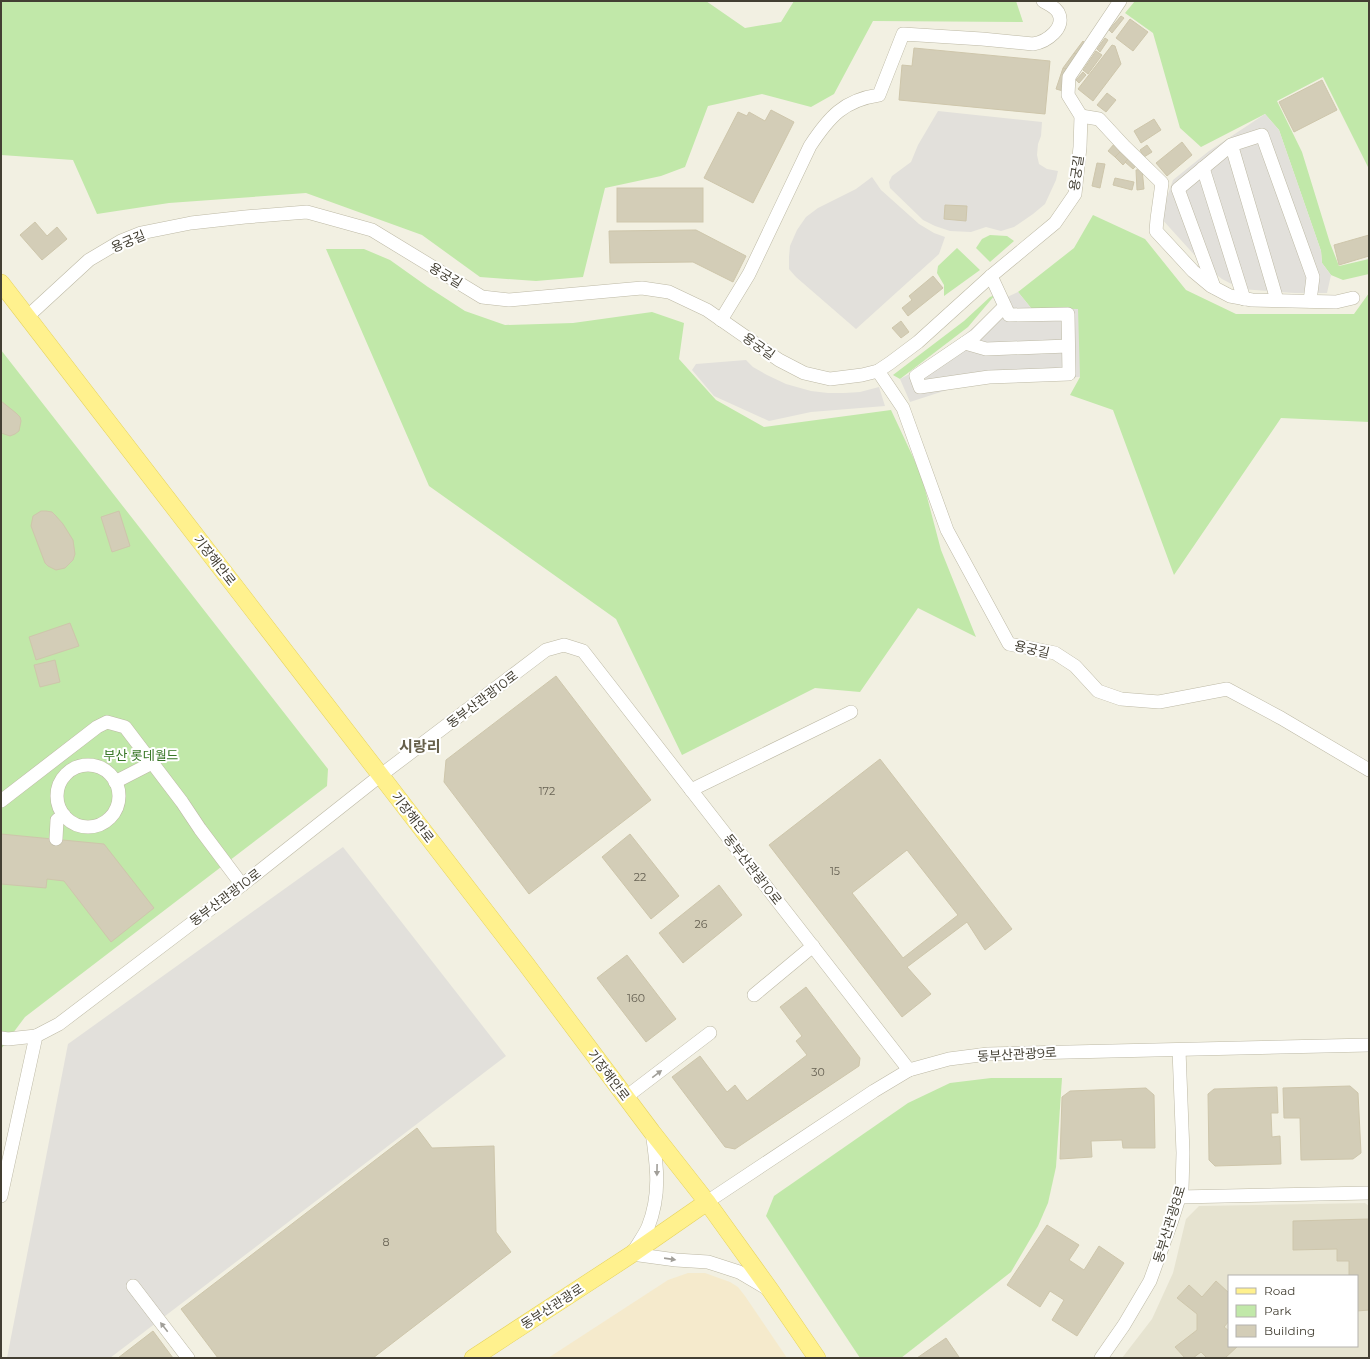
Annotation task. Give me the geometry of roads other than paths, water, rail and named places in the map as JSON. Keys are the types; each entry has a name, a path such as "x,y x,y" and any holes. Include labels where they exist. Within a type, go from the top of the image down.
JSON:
{"main road":[{"name":"기장해안로","path":"1,283 381,775 526,964 652,1132 707,1202 817,1358"},
{"name":"동부산관광로","path":"473,1358 632,1254 707,1202"}],"street":[{"path":"721,320 749,274 810,146 822,129 839,110 866,97 879,95 903,34 1033,44 1041,43 1054,33 1059,25 1057,11 1052,6 1042,1"},
{"name":"용궁길","path":"27,316 89,260 121,241 141,233 191,223 307,212 372,230 482,297 509,300 642,288 669,292 707,310 779,360 804,373 830,379 862,375 878,371 918,342 991,276 1055,223 1075,194 1080,147 1080,116 1068,95 1069,77 1120,1"},
{"path":"1080,116 1099,119 1162,183 1156,231 1193,271 1214,288 1230,296 1244,299 1336,302 1353,298"},
{"path":"1160,194 1178,189 1231,145 1262,135 1313,276 1310,301"},
{"path":"1232,147 1278,300"},
{"path":"1203,168 1244,299"},
{"path":"1178,189 1214,288"},
{"path":"991,276 1008,315 1068,314 1069,374 989,377 920,387 916,376 975,336 1004,306"},
{"path":"965,343 986,349 1068,346"},
{"name":"용궁길","path":"878,371 903,408 947,530 1010,644 1055,653 1075,666 1098,691 1121,699 1159,702 1227,689 1281,718 1369,770"},
{"name":"동부산관광10로","path":"36,1036 59,1024 242,885 381,775 546,650 564,645 583,651 909,1070"},
{"path":"691,790 851,712"},
{"path":"1,801 97,727 107,722 125,727 242,885"},
{"path":"115,782 152,763"},
{"path":"89,765 97,766 111,775 115,782 118,794 117,806 108,820 101,824 86,827 72,822 64,815 58,804 57,796 58,787 67,773 81,766 89,765"},
{"path":"56,839 58,820 64,815"},
{"path":"754,995 813,946"},
{"path":"626,1097 710,1033"},
{"path":"1,1038 8,1039 36,1036 1,1196"},
{"name":"동부산관광9로","path":"707,1202 874,1091 909,1070 949,1059 988,1054 1369,1045"},
{"name":"동부산관광8로","path":"1101,1358 1124,1325 1150,1281 1182,1189 1183,1152 1179,1050"},
{"name":"동부산관광로","path":"632,1254 648,1228 656,1197 657,1163 652,1132"},
{"path":"1179,1197 1369,1193"},
{"path":"632,1254 676,1260 708,1262 739,1272 771,1291"},
{"path":"133,1286 188,1358"}],"district":[{"name":"시랑리","path":"420,747"}],"park label":[{"name":"부산 롯데월드","path":"141,755"}]}
